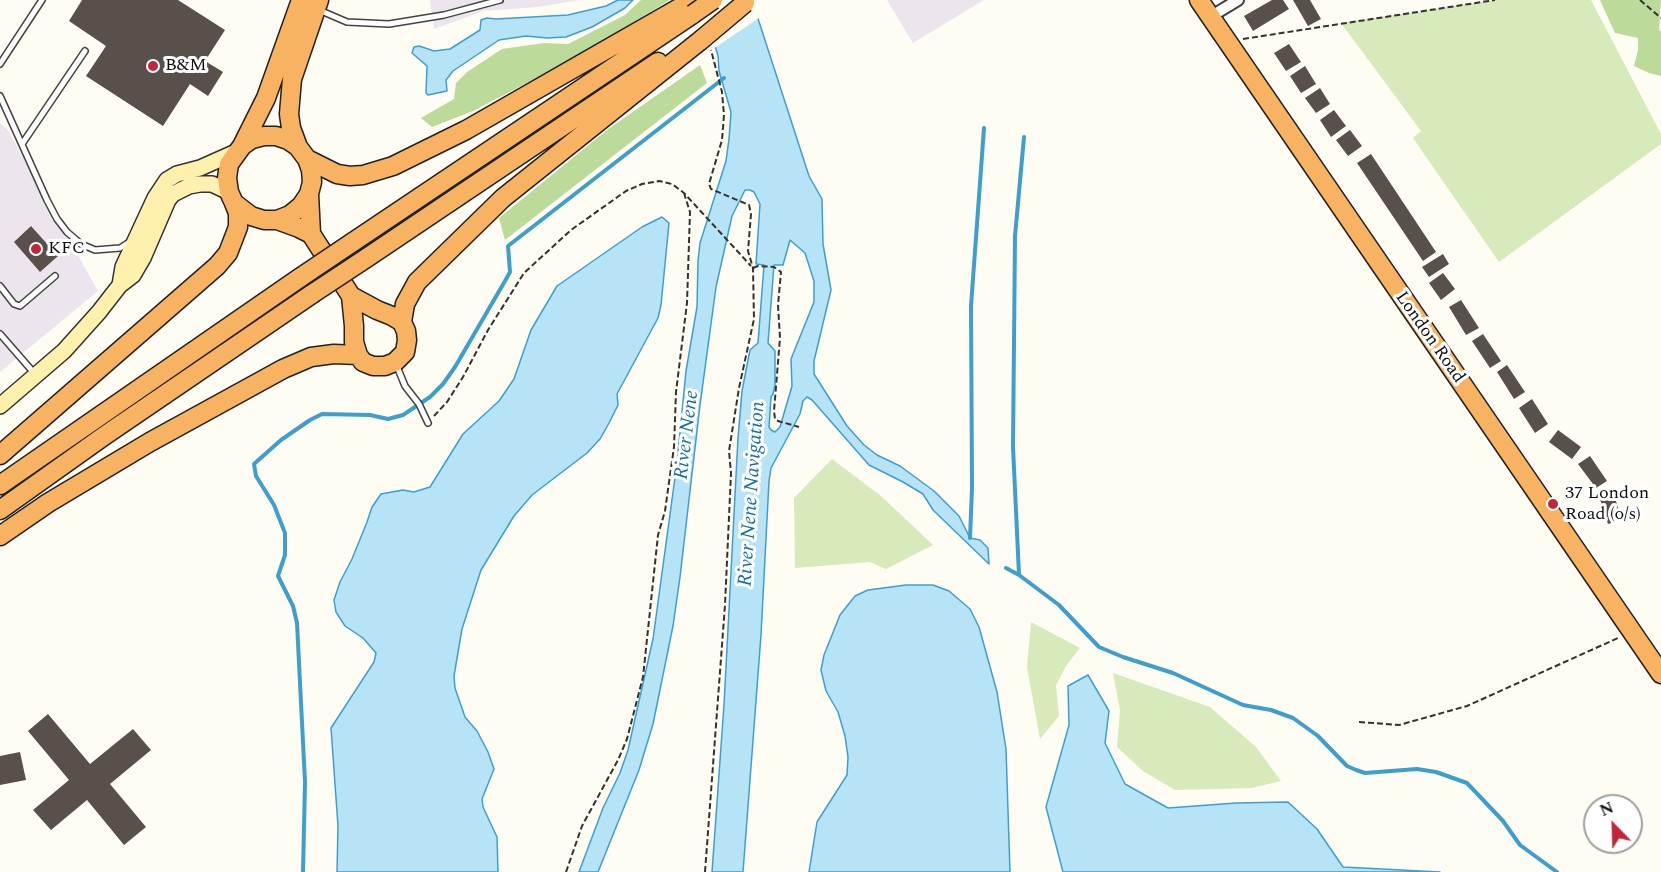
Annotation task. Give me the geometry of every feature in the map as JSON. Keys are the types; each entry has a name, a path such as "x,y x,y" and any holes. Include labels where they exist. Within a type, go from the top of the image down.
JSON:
{"highway":[{"path":"239,149 252,140 264,136 276,136 288,140 303,153 337,174 363,175 393,166 466,130 692,5 713,0"},
{"name":"London Road","path":"1199,0 1661,674"},
{"path":"312,3 292,79 289,114 291,128 311,176 309,194 311,234 351,296 357,355 363,362 373,366 385,366 395,362 405,352 407,340 402,322 405,304 417,282 494,206 700,37 747,2"},
{"path":"0,455 217,266 228,253 238,227 238,213 227,178 229,165 266,98 312,3"},
{"path":"0,485 354,242 692,5"},
{"path":"0,510 312,294 700,37"},
{"path":"277,220 290,215 301,206 309,194"},
{"path":"232,198 251,216 264,220 277,220 311,234"},
{"path":"351,296 402,322"},
{"path":"0,536 48,503 150,442 283,369 310,357 334,354 357,355"}],"main road":[{"path":"120,285 123,267 155,198 167,180 177,174 200,168 239,149"},
{"path":"0,406 64,351 120,285 133,275 143,258 164,208 173,194 189,186 212,184 232,198"}],"street":[{"path":"1210,17 1238,0"}],"lane":[{"path":"0,64 42,0"},
{"path":"312,3 347,22 389,24 444,15 500,0"},
{"path":"22,144 85,51"},
{"path":"0,96 57,219 67,232 81,244 95,250 120,248 137,237"},
{"path":"0,286 14,304 20,306 55,276"},
{"path":"0,334 36,375"},
{"path":"395,362 405,386 419,404 428,423"}],"path":[{"path":"1239,39 1495,0"},
{"path":"1640,0 1661,18"},
{"path":"705,872 725,605 731,473 729,451 739,388 754,319 753,268 748,251 751,214 749,205 711,189 709,184 722,140 724,115 722,92 717,77"},
{"path":"428,423 452,394 518,282 541,255 571,230 626,191 642,184 659,181 672,184 705,214 753,268"},
{"path":"566,872 582,826 627,739 642,677 658,534 665,512 674,447 676,392 687,303 690,212 684,193"},
{"path":"753,268 774,267 782,272 778,305 780,338 774,411 775,419 778,421 799,427"},
{"path":"1359,722 1399,725 1467,706 1612,642 1630,629"}],"shaded area":[{"path":"431,0 579,0 538,7 483,11 434,29"},
{"path":"887,0 984,0 913,43"},
{"path":"0,123 7,129 98,291 0,372"}],"green space":[{"path":"641,0 670,0 567,62 473,111 432,127 421,118 454,99 456,83 467,72 502,49 544,43 568,44 625,15"},
{"path":"1495,0 1591,0 1661,134 1661,144 1499,262 1413,138 1421,131 1341,23"},
{"path":"1600,0 1661,0 1659,30 1661,31 1661,76 1634,66 1638,38 1615,33"},
{"path":"700,65 707,83 505,240 499,218 607,130"},
{"path":"832,459 881,496 933,545 886,569 870,562 795,568 794,498"},
{"path":"1031,622 1080,648 1066,666 1056,685 1059,716 1040,739 1027,667"},
{"path":"1113,673 1210,707 1256,747 1281,781 1252,788 1175,790 1143,771 1117,747 1120,710"}],"water":[{"path":"618,0 633,0 625,8 592,27 566,37 526,36 499,40 453,71 446,80 447,91 428,95 426,93 427,66 412,53 414,47 419,46 434,51 450,49 480,30 481,20 487,18 568,15 606,6"},
{"path":"752,0 809,176 822,199 823,244 831,290 814,361 814,374 847,426 864,445 877,455 900,466 934,491 959,516 970,538 980,540 988,548 989,564 933,510 923,494 869,465 812,400 807,397 803,401 800,414 771,468 769,481 761,635 743,872 712,872 742,391 750,350 758,343 764,265 756,264 760,204 754,192 745,190 732,216 716,287 673,626 653,724 639,770 598,872 579,872 628,750 653,639 677,463 686,371 697,307 700,243 726,161 729,139 731,112 719,71 718,56 712,35","holes":["790,240 805,253 814,281 814,302 791,359 792,386 780,427 775,432 769,427 771,397 775,385 775,351 768,343 774,265 783,265"]},
{"path":"662,217 669,223 658,318 617,394 618,405 600,439 587,453 532,495 514,516 481,570 462,629 454,676 455,688 465,717 477,731 494,769 482,799 483,807 497,837 498,872 337,872 338,826 331,728 374,662 376,653 363,638 345,626 336,612 334,600 372,507 381,494 403,490 414,492 430,487 463,434 499,401 514,379 531,330 557,286 642,227"},
{"path":"906,585 933,585 949,591 970,609 979,627 997,692 1006,749 1010,872 809,872 817,822 847,775 848,757 845,736 838,712 826,691 821,670 824,655 840,615 855,596 868,590"},
{"path":"1088,675 1109,711 1105,743 1125,784 1168,808 1288,802 1317,829 1343,867 1440,872 1063,872 1046,807 1069,725 1068,686"}],"pier":[{"path":"700,0 755,0 759,18 713,49"}],"building":[{"name":"B&M","path":"82,0 178,0 225,30 205,61 223,72 208,96 190,84 163,126 86,76 106,46 69,21"},
{"path":"1272,0 1283,0 1289,9 1253,31 1244,16"},
{"path":"1293,0 1310,0 1321,19 1308,26"},
{"path":"1289,44 1301,62 1286,71 1274,53"},
{"path":"1305,66 1316,84 1301,93 1290,76"},
{"path":"1320,88 1330,104 1316,113 1305,98"},
{"path":"1334,110 1346,126 1331,137 1320,120"},
{"path":"1350,130 1362,146 1348,156 1336,140"},
{"path":"1371,154 1436,252 1423,261 1357,163"},
{"name":"KFC","path":"31,226 58,256 40,272 14,242"},
{"path":"1443,254 1449,264 1429,277 1422,267"},
{"path":"1443,273 1455,289 1441,300 1429,283"},
{"path":"1461,300 1479,328 1466,335 1449,307"},
{"path":"1483,334 1501,361 1490,368 1472,341"},
{"path":"1507,365 1525,392 1514,399 1497,372"},
{"path":"1532,399 1548,424 1535,433 1519,408"},
{"path":"1558,430 1581,447 1572,459 1549,442"},
{"path":"1590,456 1607,481 1596,488 1578,464"},
{"path":"1613,492 1622,520 1608,524 1599,496"},
{"path":"48,714 90,764 133,729 151,750 110,784 146,827 124,845 87,800 51,830 33,810 69,780 28,731"},
{"path":"20,752 26,780 0,785 0,756"}],"waterway":[{"path":"303,872 305,782 297,623 293,606 278,576 285,555 285,533 274,505 256,476 254,464 281,440 322,414 370,415 388,419 403,415 430,397 455,367 510,272 508,246 724,78"},
{"path":"970,538 971,306 984,128"},
{"path":"1019,575 1013,447 1015,236 1024,137"},
{"path":"1006,568 1059,605 1099,647 1173,673 1243,705 1271,710 1293,718 1318,736 1347,766 1365,773 1417,769 1436,772 1467,783 1503,821 1520,845 1557,872"}],"place":[{"name":"B&M","path":"153,66"},
{"name":"KFC","path":"36,249"},
{"name":"37 London Road (o/s)","path":"1553,504"}],"water label":[{"name":"River Nene","path":"688,435"},
{"name":"River Nene Navigation","path":"753,494"}]}
